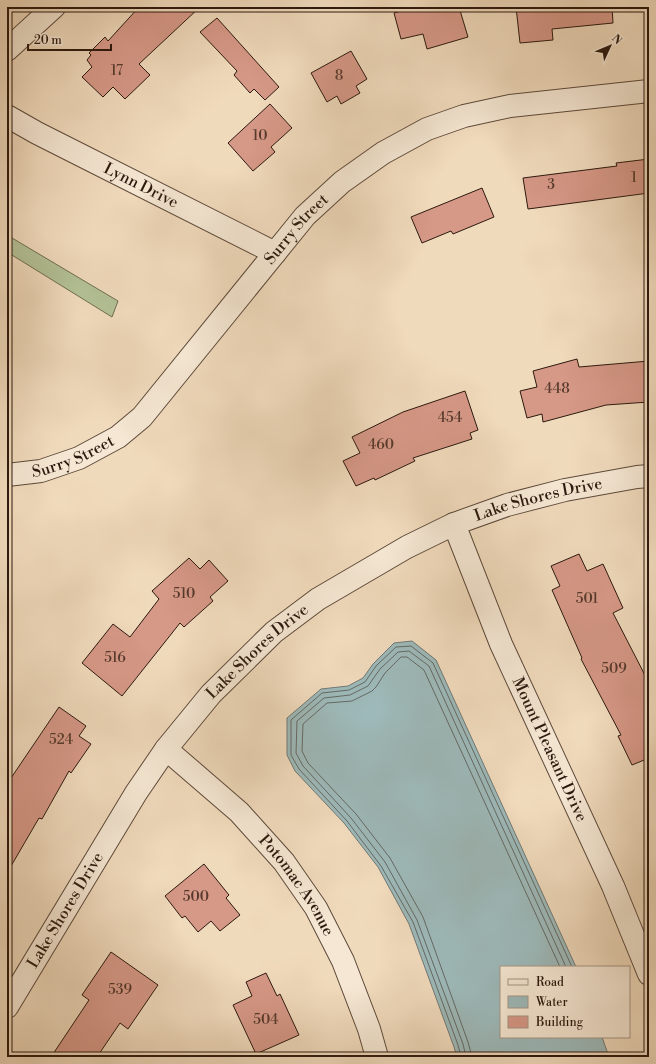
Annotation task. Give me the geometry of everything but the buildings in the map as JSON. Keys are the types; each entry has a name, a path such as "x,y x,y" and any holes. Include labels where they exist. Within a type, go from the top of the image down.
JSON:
{"street":[{"path":"7,50 54,7"},
{"name":"Surry Street","path":"7,474 41,471 78,458 118,437 142,417 305,216 342,182 383,153 428,130 464,116 510,106 649,91"},
{"name":"Lynn Drive","path":"7,116 37,133 275,253"},
{"name":"Lake Shores Drive","path":"7,1007 136,793 166,749 211,694 274,632 325,595 407,547 454,524 507,505 558,492 649,476"},
{"name":"Mount Pleasant Drive","path":"454,524 501,644 613,886 649,974"},
{"name":"Potomac Avenue","path":"166,749 239,812 284,862 316,908 343,961 369,1029 377,1057"}],"green space":[{"path":"7,235 118,301 112,317 7,252"}],"water":[{"path":"412,641 436,660 576,966 500,966 500,1038 602,1038 609,1057 457,1057 409,924 378,867 344,823 295,771 287,755 287,718 321,689 348,686 363,678 373,664 394,643"}]}
